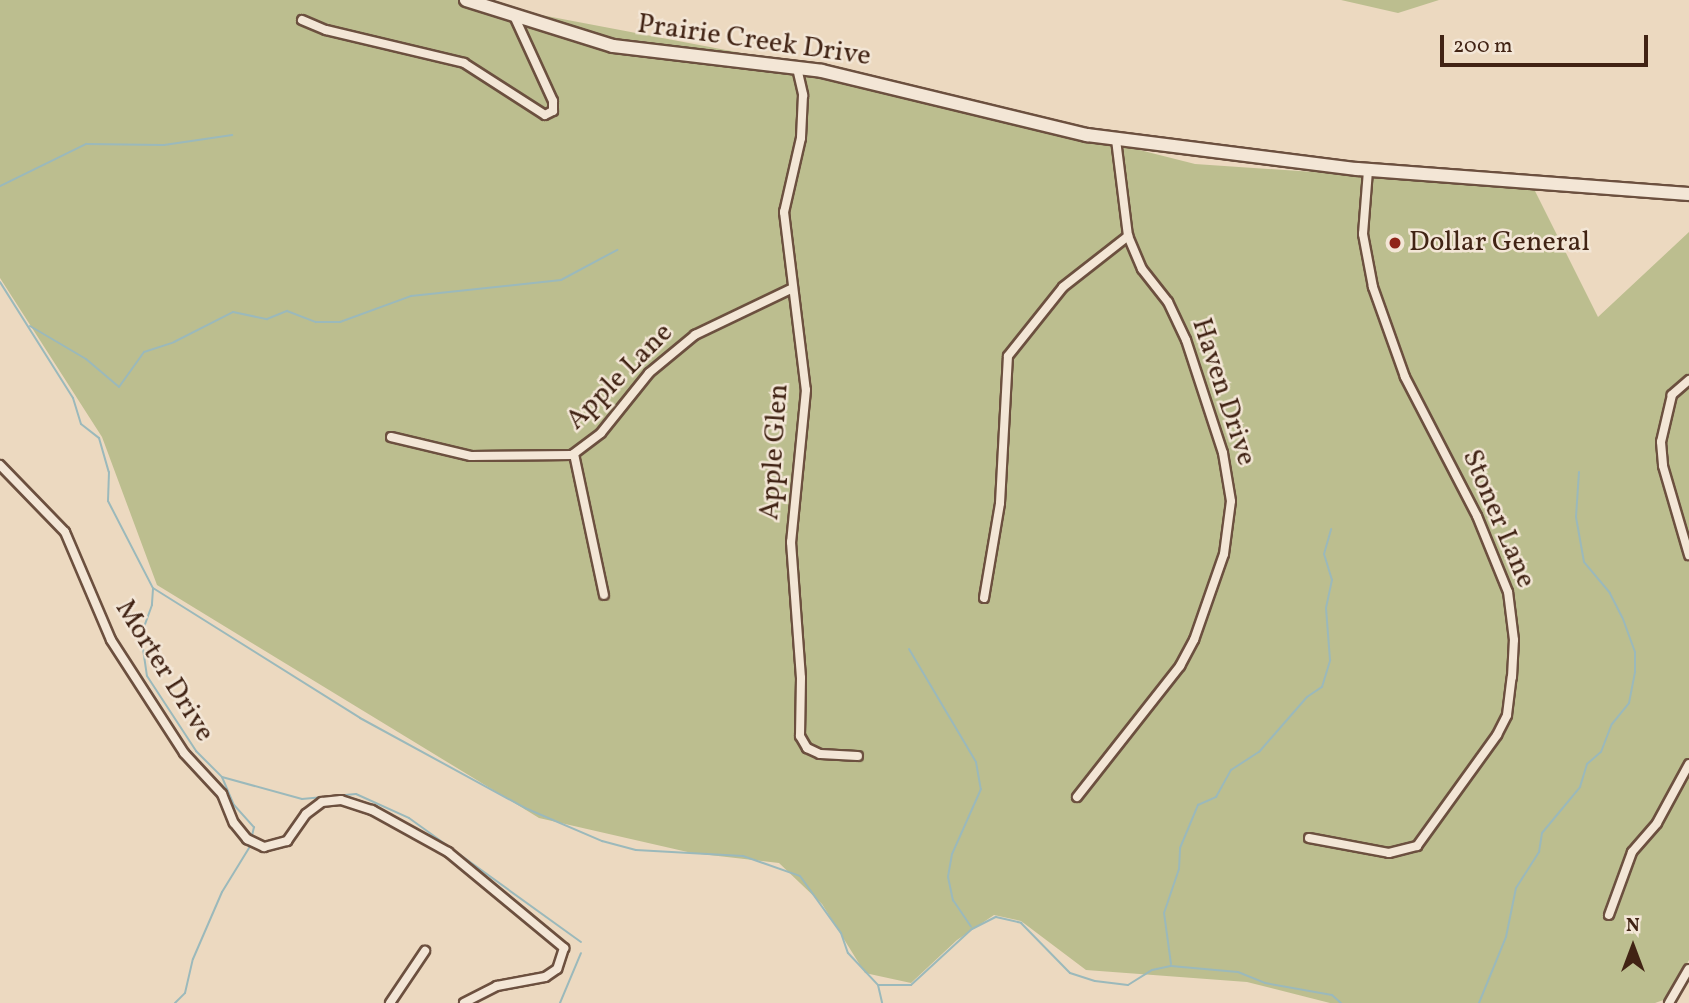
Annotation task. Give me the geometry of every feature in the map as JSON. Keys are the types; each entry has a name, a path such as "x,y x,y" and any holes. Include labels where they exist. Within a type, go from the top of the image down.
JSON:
{"main road":[{"name":"Prairie Creek Drive","path":"466,0 514,16 652,53 797,68 866,80 1069,132 1368,170 1689,194"}],"street":[{"path":"302,20 326,30 446,56 494,78 545,115 552,108 514,16"},
{"name":"Apple Glen","path":"797,68 803,95 801,138 783,212 806,390 791,542 801,678 800,736 807,748 820,754 858,756"},
{"name":"Haven Drive","path":"1077,797 1180,666 1205,612 1229,528 1228,476 1193,360 1168,302 1142,268 1128,236 1116,139"},
{"name":"Stoner Lane","path":"1309,838 1389,853 1403,853 1417,846 1497,735 1507,715 1513,677 1514,640 1508,592 1477,516 1405,377 1373,287 1363,224 1368,170"},
{"path":"984,598 1000,503 1008,356 1063,287 1128,236"},
{"name":"Apple Lane","path":"391,437 471,456 554,458 574,454 601,433 649,373 695,335 791,289"},
{"path":"1689,380 1672,396 1661,442 1662,466 1689,555"},
{"path":"574,454 604,595"},
{"name":"Morter Drive","path":"0,465 65,532 111,640 184,753 222,794 241,834 252,844 264,847 288,841 306,814 322,802 341,800 372,810 448,852 564,948 557,970 545,977 498,986 464,1003"},
{"path":"1609,915 1632,852 1657,823 1689,764"},
{"path":"390,1003 425,951"},
{"path":"1669,1003 1689,969"}],"green space":[{"path":"0,0 488,0 520,11 799,64 1195,164 1533,187 1598,317 1689,232 1689,960 1669,998 1655,1003 1330,1003 1247,982 1086,970 1021,921 994,915 957,940 911,983 865,973 822,904 779,863 692,853 539,818 157,585 102,437 0,278"},
{"path":"1341,0 1439,0 1398,13"}],"waterway":[{"path":"0,186 86,144 164,145 232,135"},
{"path":"30,326 86,359 119,387 144,352 174,342 233,312 267,319 287,311 316,322 340,322 411,296 561,280 617,250"},
{"path":"0,282 73,398 81,424 99,438 109,472 108,501 153,588 360,718 525,808 602,841 636,850 743,856 800,876 841,933 848,953 878,985 911,985 972,929 996,917 1021,923 1070,973 1095,981 1128,985 1152,970 1171,966 1238,972 1265,983 1332,995 1341,1003"},
{"path":"1479,1003 1506,937 1516,888 1539,852 1542,833 1580,787 1587,764 1601,752 1612,724 1629,703 1635,672 1635,652 1622,617 1610,593 1584,562 1576,517 1579,472"},
{"path":"1171,964 1164,913 1179,869 1180,848 1198,805 1216,797 1231,770 1259,752 1307,697 1322,687 1330,660 1326,608 1332,580 1324,554 1331,529"},
{"path":"153,589 152,605 141,635 147,676 196,751 222,777 234,805 254,827 252,836"},
{"path":"909,649 976,762 981,789 952,854 948,877 953,900 971,927"},
{"path":"222,777 302,799 356,794 409,818 581,942"},
{"path":"175,1003 185,993 193,959 222,892 249,848"},
{"path":"560,1003 581,953"},
{"path":"1678,998 1689,977"},
{"path":"878,985 882,1003"}],"place":[{"name":"Dollar General","path":"1395,243"}]}
